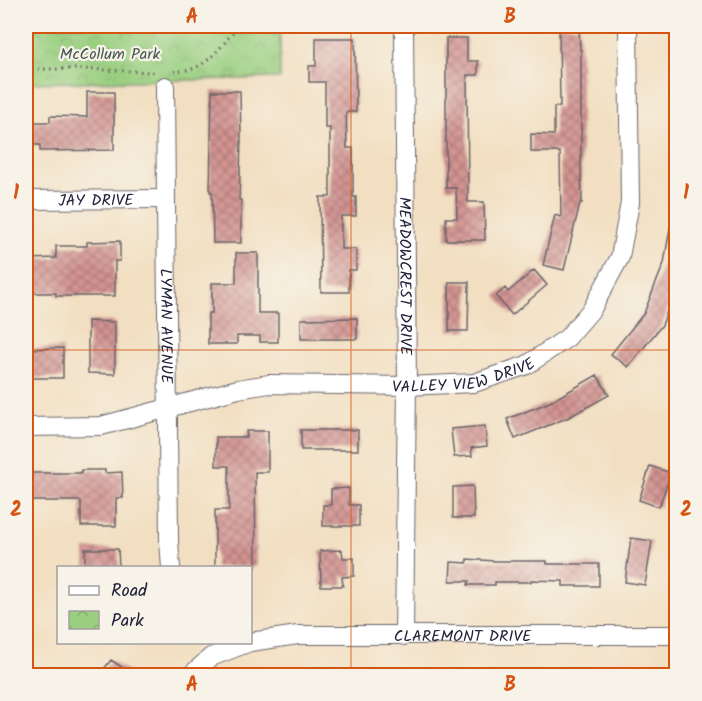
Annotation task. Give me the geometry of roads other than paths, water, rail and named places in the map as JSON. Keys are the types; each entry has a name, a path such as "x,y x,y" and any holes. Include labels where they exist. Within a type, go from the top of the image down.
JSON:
{"street":[{"name":"MEADOWCREST DRIVE","path":"404,26 407,386 404,636"},
{"name":"VALLEY VIEW DRIVE","path":"26,426 100,426 238,389 268,384 407,386 474,383 527,365 567,338 592,309 620,257 630,203 628,26"},
{"name":"LYMAN AVENUE","path":"165,86 168,541 171,566"},
{"name":"JAY DRIVE","path":"26,200 166,199"},
{"name":"CLAREMONT DRIVE","path":"252,642 298,635 676,635"},
{"name":"CLAREMONT DRIVE","path":"190,675 207,650 239,644"}],"park label":[{"name":"McCollum Park","path":"110,53"}]}
